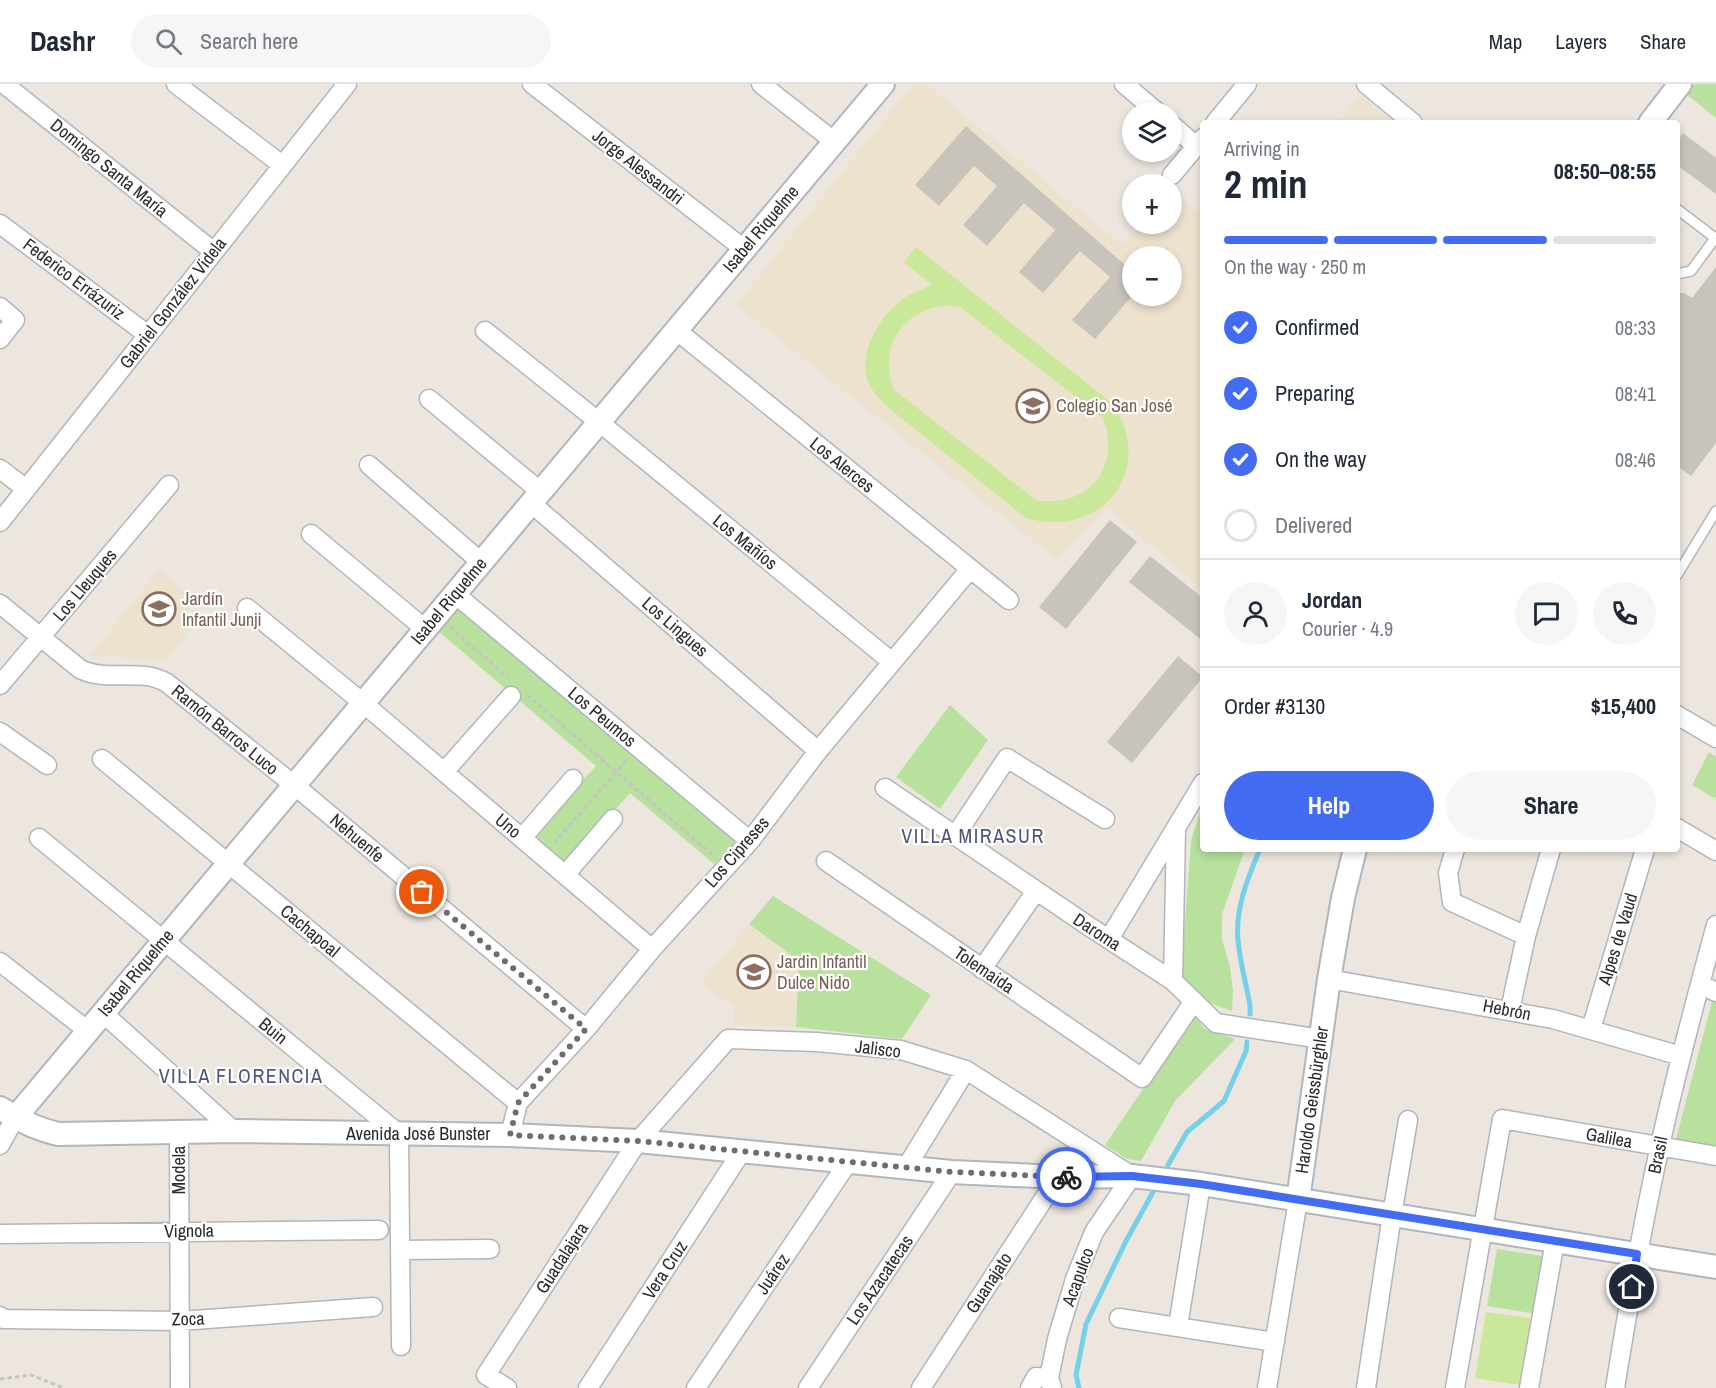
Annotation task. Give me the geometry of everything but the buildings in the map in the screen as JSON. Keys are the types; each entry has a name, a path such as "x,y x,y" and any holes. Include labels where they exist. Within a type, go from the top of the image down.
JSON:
{"street":[{"name":"Domingo Santa María","path":"4,84 214,252"},
{"path":"176,84 282,165"},
{"name":"Gabriel González Videla","path":"0,522 347,84"},
{"name":"Jorge Alessandri","path":"532,84 744,249"},
{"path":"761,84 835,142"},
{"name":"Isabel Riquelme","path":"7,1113 88,1031 883,84"},
{"path":"1124,84 1145,102"},
{"path":"1217,120 1247,84"},
{"path":"1366,84 1409,120"},
{"path":"1652,120 1680,84"},
{"path":"1174,174 1199,142 1182,131"},
{"name":"Federico Errázuriz","path":"0,224 148,335"},
{"path":"0,307 15,320 0,339"},
{"name":"Los Alerces","path":"676,330 1009,600"},
{"name":"Los Mañíos","path":"486,332 892,662"},
{"name":"Los Lingues","path":"429,399 818,751"},
{"path":"369,465 481,562"},
{"path":"0,470 26,489"},
{"name":"Los Lleuques","path":"0,685 169,485"},
{"path":"311,534 431,622"},
{"name":"Los Cipreses","path":"510,1135 518,1103 586,1029 652,949 750,841 818,751 970,569"},
{"name":"Los Peumos","path":"455,594 750,841"},
{"name":"Ramón Barros Luco","path":"0,604 80,669 90,674 158,677 294,786"},
{"name":"Uno","path":"247,608 363,703 652,949"},
{"path":"444,772 515,690"},
{"path":"1680,717 1716,738"},
{"path":"0,732 47,765"},
{"path":"955,836 1007,758 1105,819"},
{"name":"Cachapoal","path":"102,759 518,1103"},
{"path":"522,837 573,779"},
{"name":"Nehuenfe","path":"294,786 586,1029"},
{"name":"Daroma","path":"885,788 1173,981 1216,1023 1321,1039"},
{"path":"1108,939 1200,788"},
{"path":"565,875 613,819"},
{"path":"1173,981 1176,827"},
{"path":"1680,830 1716,851"},
{"name":"Buin","path":"39,837 399,1134"},
{"name":"Haroldo Geissbürghler","path":"1267,1388 1298,1200 1329,979 1343,898 1354,852"},
{"path":"1454,852 1448,873 1452,902 1526,936"},
{"path":"1510,1010 1526,936 1550,852"},
{"name":"Alpes de Vaud","path":"1591,1029 1644,852"},
{"name":"Tolemaida","path":"826,861 1142,1078 1194,1001"},
{"path":"982,969 1036,891"},
{"name":"Brasil","path":"1615,1388 1637,1254 1659,1147 1681,1056 1708,988 1716,925"},
{"path":"0,962 88,1031"},
{"name":"Hebrón","path":"1329,979 1510,1010 1591,1029 1681,1056"},
{"path":"103,1013 234,1131"},
{"name":"Jalisco","path":"638,1141 728,1039 817,1042 901,1050 966,1070 1132,1176"},
{"path":"907,1166 966,1070"},
{"path":"0,1145 7,1113"},
{"name":"Avenida José Bunster","path":"7,1113 41,1130 58,1134 234,1131 510,1135 638,1141 952,1172 1058,1177 1132,1176 1201,1184 1716,1267"},
{"name":"Galilea","path":"1482,1229 1502,1119 1716,1156"},
{"path":"1366,1388 1408,1120"},
{"name":"Modela","path":"178,1132 180,1388"},
{"path":"399,1134 401,1346"},
{"name":"Guadalajara","path":"507,1388 486,1375 638,1141"},
{"name":"Vera Cruz","path":"588,1388 742,1151"},
{"name":"Juárez","path":"696,1388 849,1161"},
{"name":"Los Azacatecas","path":"808,1388 952,1172"},
{"name":"Acapulco","path":"1051,1383 1057,1339 1075,1279 1094,1232 1132,1176"},
{"name":"Guanajato","path":"921,1388 1058,1177"},
{"path":"1178,1326 1201,1184"},
{"path":"1455,1388 1482,1229"},
{"name":"Vignola","path":"0,1234 379,1230"},
{"path":"1529,1388 1555,1241"},
{"path":"400,1250 490,1249"},
{"name":"Zoca","path":"2,1317 180,1321 373,1307"},
{"path":"1119,1318 1275,1342"},
{"path":"1030,1388 1036,1377 1051,1383"}],"lane":[{"path":"1680,211 1716,238 1691,271 1680,273"},
{"path":"1680,569 1716,511"}],"path":[{"path":"431,622 726,866"},
{"path":"543,856 639,748"},
{"path":"0,1379 31,1375 64,1388"}],"shaded area":[{"name":"Colegio San José","path":"913,84 926,84 1121,244 1133,234 1182,234 1182,200 1200,214 1200,587 1107,508 1057,560 736,305"},
{"path":"1361,95 1391,120 1340,120"},
{"name":"Jardín Infantil Junji","path":"159,570 195,602 185,615 193,626 167,659 90,656"},
{"name":"Jardin Infantil Dulce Nido","path":"749,924 799,961 796,1027 734,1025 734,1007 701,984"}],"green space":[{"path":"1694,84 1716,84 1716,118 1686,94"},
{"path":"916,247 1114,405 1125,430 1128,454 1124,476 1114,495 1097,510 1077,519 1053,522 1026,518 882,402 869,384 866,374 865,363 870,341 889,311 897,303 932,285 904,262","holes":["948,305 960,307 1103,418 1108,436 1108,452 1104,467 1085,491 1071,498 1055,501 1036,500 894,390 889,359 898,333 907,322 932,308"]},
{"path":"459,604 739,838 714,864 630,793 566,866 529,836 596,766 437,630"},
{"path":"950,705 988,740 940,809 896,777"},
{"path":"1709,752 1716,757 1716,799 1692,785"},
{"path":"1200,813 1200,852 1244,852 1222,914 1222,939 1230,967 1233,992 1232,1011 1210,1003 1181,975 1191,840"},
{"path":"773,896 931,995 902,1039 796,1027 799,961 749,924"},
{"path":"1714,994 1716,995 1716,1150 1675,1143"},
{"path":"1193,1015 1205,1029 1235,1039 1175,1101 1141,1161 1127,1159 1105,1145"},
{"path":"1497,1249 1548,1257 1537,1314 1487,1306"},
{"path":"1486,1312 1536,1319 1525,1386 1475,1378"}],"waterway":[{"path":"1250,1014 1239,948 1238,917 1243,893 1259,852"},
{"path":"1168,1165 1187,1132 1224,1101 1246,1051 1247,1042"},
{"path":"1079,1388 1076,1375 1086,1324 1126,1241 1153,1192"}],"way so far":[{"path":"422,892 586,1029 518,1103 510,1135 638,1141 952,1172 1066,1177"}],"place":[{"name":"Colegio San José","path":"1033,406"},
{"name":"Jardín Infantil Junji","path":"159,609"},
{"name":"Jardin Infantil Dulce Nido","path":"754,972"}],"district":[{"name":"VILLA MIRASUR","path":"973,836"},
{"name":"VILLA FLORENCIA","path":"241,1076"}],"route":[{"path":"1066,1177 1132,1176 1201,1184 1637,1254 1632,1287"}]}
